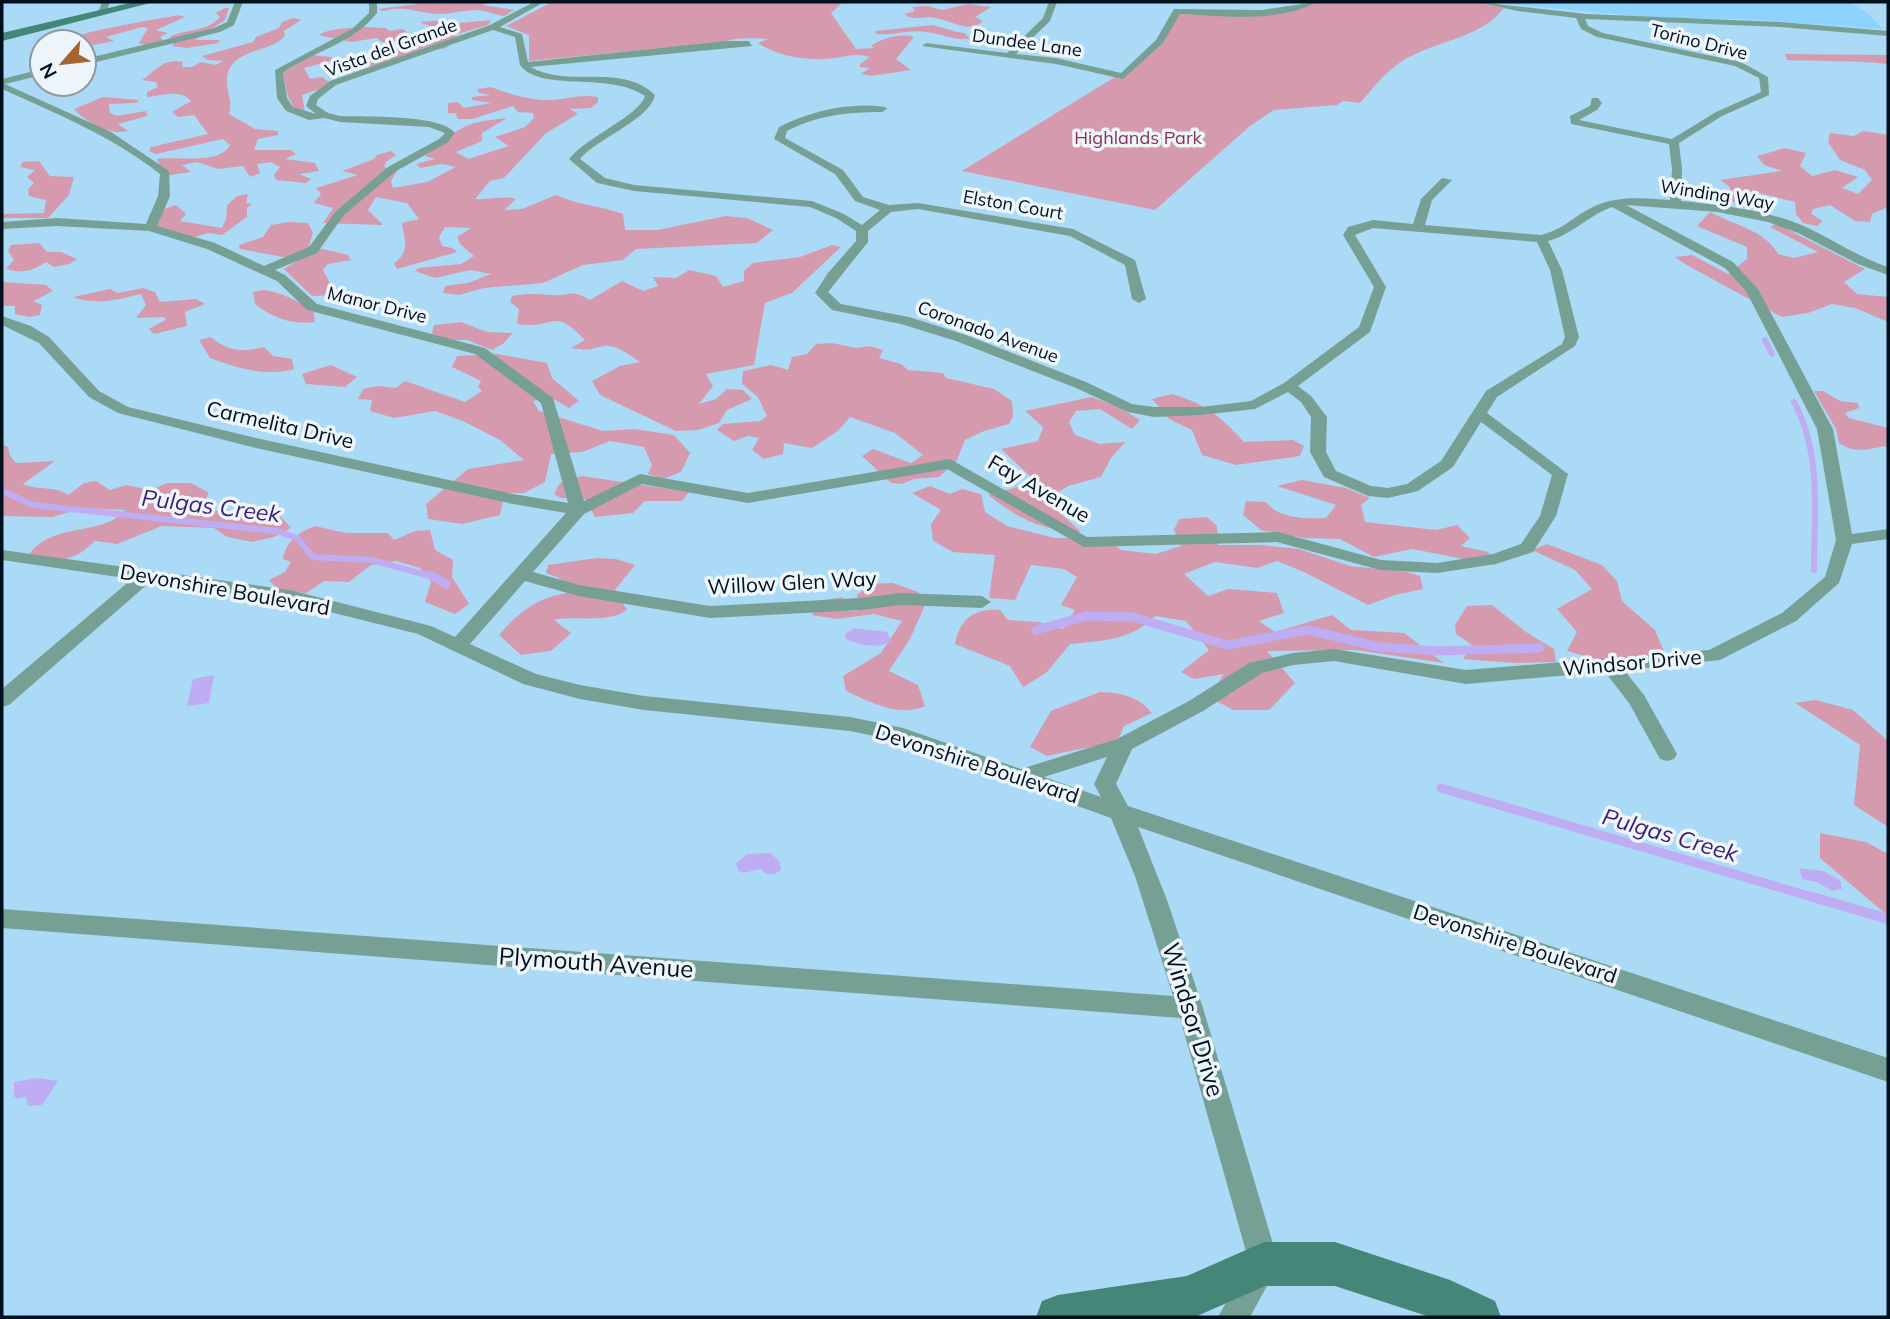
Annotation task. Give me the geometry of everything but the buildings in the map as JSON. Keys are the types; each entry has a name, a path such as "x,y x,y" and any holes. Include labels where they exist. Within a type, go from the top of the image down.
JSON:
{"main road":[{"path":"2,37 104,7 148,2"},
{"path":"1058,1317 1188,1298 1264,1264 1335,1264 1450,1302 1479,1317"}],"street":[{"path":"98,59 217,30 231,23 239,2"},
{"path":"265,270 313,250 340,213 360,195 401,162 443,141 450,133 447,129 429,124 340,119 324,115 313,118 289,109 282,98 278,72 290,62 360,27 373,13 373,2"},
{"name":"Vista del Grande","path":"324,115 311,106 313,98 333,83 493,27 540,2"},
{"path":"1010,55 1046,19 1053,2"},
{"name":"Dundee Lane","path":"926,46 1056,61 1123,76 1160,41 1177,11 1265,13 1292,9 1312,2"},
{"path":"1482,2 1579,14 1888,33"},
{"name":"Torino Drive","path":"1579,14 1584,27 1600,35 1738,64 1763,77 1766,93 1719,114 1674,142"},
{"path":"493,27 519,36 524,65 529,70 553,76 615,80 636,86 650,95 649,101 626,123 583,147 574,159 601,181 634,188 813,204 862,230 888,209"},
{"path":"524,65 726,44 749,44"},
{"path":"2,84 28,76"},
{"path":"2,84 122,142 145,155 165,173 164,196 150,228"},
{"path":"1595,100 1597,103 1594,107 1574,118 1575,122 1674,142 1677,169 1675,205"},
{"path":"881,109 845,109 800,119 783,129 779,139 839,172 859,199 888,209"},
{"path":"1418,227 1427,199 1446,180"},
{"name":"Winding Way","path":"1614,203 1641,201 1763,217 1812,235 1837,250 1888,271"},
{"name":"Coronado Avenue","path":"862,230 862,242 821,293 837,307 904,320 961,338 1128,408 1201,411 1255,405 1289,386 1365,329 1380,287 1349,234 1352,230 1373,224 1541,239 1561,235 1585,216 1614,203"},
{"name":"Windsor Drive","path":"1023,776 1124,744 1196,706 1256,668 1293,659 1334,655 1466,677 1713,656 1789,617 1833,579 1845,540 1825,429 1752,289 1730,265 1614,203"},
{"name":"Elston Court","path":"888,209 918,206 1073,233 1131,262 1139,299"},
{"name":"Manor Drive","path":"2,226 57,222 150,228 211,246 265,270 281,278 312,307 480,351 548,401 578,510"},
{"path":"1289,386 1306,399 1319,417 1318,452 1330,474 1368,491 1388,493 1412,488 1447,464 1492,394 1568,346 1572,337 1556,270 1541,239"},
{"name":"Carmelita Drive","path":"2,320 26,328 44,340 94,394 123,410 419,478 578,510"},
{"name":"Fay Avenue","path":"458,646 578,510 640,479 748,498 950,464 1084,542 1278,537 1380,565 1437,568 1496,559 1527,548 1548,516 1560,474 1479,414"},
{"path":"1845,540 1888,534"},
{"name":"Devonshire Boulevard","path":"2,555 290,596 424,630 530,678 580,692 644,703 850,724 896,733 1023,776 1122,814 1888,1070"},
{"name":"Willow Glen Way","path":"523,575 578,590 710,612 914,598 982,602"},
{"path":"2,700 146,576"},
{"path":"1611,666 1637,700 1667,754"},
{"name":"Windsor Drive","path":"1124,744 1105,783 1122,814 1154,896 1190,1008 1264,1264"},
{"name":"Plymouth Avenue","path":"2,919 1190,1008"},
{"path":"1233,1317 1264,1264"}],"shaded area":[{"path":"1850,2 1870,15 1882,29 1742,19 1658,18 1507,4"},
{"path":"854,628 887,632 891,640 876,646 846,639 845,634"},
{"path":"214,675 209,703 187,706 193,679"},
{"path":"771,853 780,862 781,870 775,874 766,874 761,869 743,873 738,870 736,863 748,854"},
{"path":"1799,868 1823,871 1840,880 1842,889 1832,891 1816,882 1802,879"},
{"path":"38,1078 58,1081 42,1105 28,1106 26,1097 17,1099 14,1096 14,1082"}],"green space":[{"path":"416,2 488,2 483,5 514,10 504,16 477,10 438,14 406,9 378,9 417,4"},
{"path":"552,2 843,2 831,13 856,49 874,48 871,46 892,37 914,37 896,59 911,70 871,76 861,74 870,68 860,67 860,64 870,57 858,55 826,59 799,58 773,51 758,43 768,39 752,38 529,61 529,35 506,26"},
{"name":"Highlands Park","path":"1311,2 1479,2 1504,8 1480,28 1407,58 1385,75 1360,103 1343,101 1337,105 1274,110 1250,126 1155,210 962,171 1123,72 1150,50 1172,14 1224,15 1302,6"},
{"path":"968,4 991,7 975,17 983,21 978,25 966,27 932,17 912,18 904,14 915,11 912,7 928,6 942,10"},
{"path":"229,8 225,20 195,40 220,40 218,43 187,48 172,46 175,42 168,40 171,36 197,30 215,22 220,17 216,13"},
{"path":"179,15 185,17 156,30 168,33 160,37 164,41 145,45 139,43 148,28 142,27 106,37 114,41 98,44 100,30"},
{"path":"294,18 301,20 284,31 285,36 279,41 233,63 227,76 229,114 255,129 278,131 278,135 258,139 254,150 291,150 296,154 285,159 315,163 319,171 299,174 311,179 306,183 276,180 274,175 280,167 271,162 257,164 260,173 250,177 243,166 218,169 197,162 182,165 191,172 164,176 157,159 208,157 225,151 230,145 223,139 156,154 149,151 151,147 208,134 194,115 178,117 172,112 191,101 187,97 164,94 147,97 147,92 158,87 156,82 142,80 170,62 183,62 182,67 192,67 201,62 216,65 223,61 208,60 202,56 253,42 256,37 279,28 282,22"},
{"path":"444,20 444,27 457,27 460,23 491,20 488,25 454,35 463,40 448,45 447,48 435,50 432,45 374,66 357,67 355,62 379,54 378,50 400,46 409,51 445,33 420,22"},
{"path":"932,25 965,33 970,39 920,31 876,34 875,31"},
{"path":"386,28 389,31 402,29 409,33 407,37 395,37 396,42 382,42 377,38 351,42 319,35 334,30"},
{"path":"1785,54 1888,55 1888,64 1787,60"},
{"path":"312,55 331,57 334,60 304,68 310,79 322,77 329,82 320,89 302,95 305,112 294,108 287,94 283,73"},
{"path":"491,87 537,99 592,96 598,97 598,102 591,108 570,109 578,114 546,133 504,178 490,181 475,199 516,199 504,210 522,209 556,195 623,214 625,230 658,230 725,216 747,218 773,230 757,243 636,249 623,260 583,265 543,283 484,288 459,295 443,293 445,286 468,283 491,274 470,270 435,278 415,271 418,268 461,264 474,256 460,244 457,237 471,228 445,227 439,237 442,246 457,252 397,269 394,264 405,246 402,223 419,219 407,203 376,197 368,210 383,225 323,223 333,208 314,203 321,194 316,188 358,175 342,171 374,159 377,155 391,151 396,155 386,162 384,167 397,171 391,181 393,188 427,182 456,167 442,164 420,168 416,164 435,159 425,156 468,125 507,118 482,133 482,141 456,152 468,159 509,146 495,137 525,127 534,118 533,113 518,112 513,106 472,119 458,119 455,113 448,113 448,103 458,102 464,108 491,103 472,100 472,97 490,95 479,93 477,89"},
{"path":"103,97 139,100 136,103 109,104 110,113 117,116 146,111 147,116 118,124 128,131 114,132 91,123 74,109"},
{"path":"1863,131 1888,135 1888,154 1885,154 1888,157 1888,207 1872,214 1870,222 1855,221 1830,205 1813,209 1811,214 1823,221 1817,226 1803,223 1796,214 1795,202 1759,193 1756,201 1751,204 1760,211 1741,207 1730,199 1730,187 1720,180 1782,171 1764,165 1757,156 1785,148 1806,153 1800,166 1812,176 1835,170 1858,177 1842,188 1858,194 1872,180 1865,170 1840,160 1828,142 1830,133 1854,136"},
{"path":"39,161 50,176 74,177 69,195 48,218 2,218 2,214 44,213 46,200 29,196 28,189 34,183 27,177 35,170 20,167 23,162"},
{"path":"248,194 246,203 252,204 247,208 247,217 222,235 209,233 191,238 146,225 150,214 176,205 186,214 180,221 222,228 227,205 237,196"},
{"path":"1710,212 1757,234 1778,254 1794,258 1818,252 1770,227 1777,224 1865,269 1844,282 1857,294 1888,297 1888,322 1855,308 1832,304 1808,313 1782,317 1685,264 1675,257 1692,255 1728,274 1747,259 1747,247 1697,226"},
{"path":"308,223 313,233 309,246 348,255 351,260 328,264 323,270 336,295 312,296 284,269 299,260 240,249 239,245 263,237 271,225"},
{"path":"39,243 47,252 61,252 77,259 54,267 46,262 27,271 6,269 14,260 8,251 11,245"},
{"path":"832,245 841,247 792,293 765,303 754,365 706,374 713,386 699,404 716,399 727,389 743,390 752,399 727,410 719,423 698,430 676,431 600,395 592,381 620,366 640,362 614,347 571,348 585,340 559,321 517,324 519,309 510,302 512,296 527,294 574,294 590,300 622,281 643,291 658,286 653,277 676,278 689,270 716,276 723,287 744,281 744,271 753,263 800,257"},
{"path":"2,282 46,285 53,291 33,301 42,305 40,315 29,317 15,314 15,306 2,306"},
{"path":"143,288 155,292 160,302 196,299 205,304 185,312 187,326 154,334 149,329 167,319 136,318 146,305 141,294 98,301 73,297 110,289 118,293"},
{"path":"262,290 283,295 302,304 314,312 315,322 291,321 269,313 255,304 253,292"},
{"path":"461,322 487,332 513,333 504,343 492,350 467,340 438,340 432,333 434,325"},
{"path":"211,337 236,350 264,347 273,356 292,359 294,369 262,372 210,358 199,340"},
{"path":"832,343 856,348 870,346 883,350 879,358 901,364 908,370 943,373 946,378 994,389 1012,401 1013,416 1009,424 965,440 956,462 939,477 914,479 902,484 891,483 862,456 873,449 911,463 923,455 895,433 850,417 838,431 812,448 784,443 783,454 764,459 752,450 759,438 748,436 734,441 717,430 723,424 760,421 767,416 758,397 742,384 743,371 771,365 788,370 792,357 807,354 816,344"},
{"path":"497,354 547,363 552,378 579,401 569,408 550,397 533,401 539,411 603,431 635,429 674,435 690,453 681,472 663,479 648,474 652,465 644,447 610,441 582,452 551,454 545,482 524,493 505,493 500,515 462,524 428,519 426,504 468,469 524,460 500,440 463,421 435,411 394,418 370,411 372,400 358,399 363,389 379,386 396,388 405,381 465,402 482,391 478,387 481,381 452,367 457,356"},
{"path":"331,365 357,377 345,387 306,384 302,374"},
{"path":"1814,391 1823,391 1840,401 1858,403 1859,408 1845,413 1849,418 1888,428 1888,446 1857,450 1839,443 1836,429"},
{"path":"1172,394 1212,412 1244,442 1293,440 1304,446 1300,456 1236,465 1202,455 1192,430 1169,419 1152,399"},
{"path":"1091,397 1117,406 1140,420 1132,429 1100,409 1076,411 1069,422 1075,435 1100,444 1125,442 1111,458 1101,477 1068,486 1046,500 1081,532 1041,526 1011,511 988,495 1017,487 1032,478 1001,449 1038,441 1043,427 1025,411"},
{"path":"2,444 8,447 10,456 16,463 55,461 23,484 29,486 57,490 68,495 84,483 96,481 110,490 126,485 151,490 167,483 191,483 209,493 200,508 228,513 272,507 291,528 274,537 252,542 227,537 214,528 162,526 117,544 95,541 79,554 64,559 29,555 38,545 50,538 105,523 125,510 83,508 52,517 2,516"},
{"path":"582,476 689,492 682,501 645,501 633,513 595,517 585,499 560,498 554,494 560,483"},
{"path":"1302,480 1346,488 1370,498 1361,505 1365,522 1436,530 1457,525 1470,538 1461,546 1488,552 1495,565 1412,549 1374,557 1340,539 1304,538 1261,530 1243,515 1246,501 1266,502 1278,512 1293,517 1326,518 1336,505 1277,486"},
{"path":"930,486 950,494 962,489 981,494 985,512 1007,526 1055,538 1105,538 1121,550 1156,554 1181,546 1174,530 1179,519 1207,517 1217,526 1218,545 1261,545 1299,549 1350,566 1407,572 1420,576 1423,589 1368,605 1277,561 1257,568 1215,562 1184,574 1208,596 1228,589 1277,593 1284,613 1259,621 1275,632 1332,615 1351,630 1404,633 1444,663 1356,650 1267,651 1295,683 1269,710 1233,710 1209,697 1224,674 1194,679 1181,672 1209,650 1186,621 1155,616 1127,635 1070,644 1046,673 1023,687 1010,666 955,644 957,635 970,616 991,610 1000,610 1008,620 1039,622 1063,629 1075,610 1061,605 1077,577 1064,569 1031,565 1015,600 989,598 995,555 953,552 933,541 931,524 941,510 912,493"},
{"path":"315,526 346,533 388,533 394,540 415,531 430,530 435,550 453,560 452,577 469,604 455,614 425,602 431,582 420,568 396,561 371,565 349,582 324,581 306,593 278,590 269,580 285,572 291,562 283,559 287,547 299,534"},
{"path":"1547,544 1602,565 1617,581 1622,601 1655,630 1664,651 1653,668 1603,661 1567,651 1577,632 1557,609 1592,589 1575,570 1532,550"},
{"path":"597,558 616,559 635,565 615,590 627,610 610,617 554,620 571,633 551,651 521,655 499,635 514,619 537,602 567,593 559,578 546,573 548,565"},
{"path":"893,583 918,592 925,605 910,639 889,671 918,685 925,706 915,709 885,707 846,691 843,676 881,653 902,621 874,614 837,619 812,615 819,601 843,597 846,611 857,611 857,595 871,584"},
{"path":"1492,605 1526,632 1554,649 1556,662 1516,663 1463,659 1472,645 1456,634 1455,625 1467,606"},
{"path":"1100,692 1129,696 1152,713 1124,726 1119,738 1102,744 1047,756 1030,747 1051,711"},
{"path":"1816,700 1853,710 1888,741 1888,827 1854,805 1860,745 1795,703"},
{"path":"1820,833 1866,842 1888,854 1888,916 1820,858"}],"waterway":[{"path":"1765,340 1772,354"},
{"path":"1794,402 1803,422 1813,463 1814,570"},
{"name":"Pulgas Creek","path":"2,491 33,505 276,531 297,538 313,557 372,560 433,577"},
{"name":"Pulgas Creek","path":"430,575 446,584"},
{"name":"Pulgas Creek","path":"1036,630 1087,616 1133,617 1227,645 1308,630 1379,647 1438,651 1540,648"},
{"name":"Pulgas Creek","path":"1441,788 1819,899"},
{"name":"Pulgas Creek","path":"1813,897 1888,919"}]}
